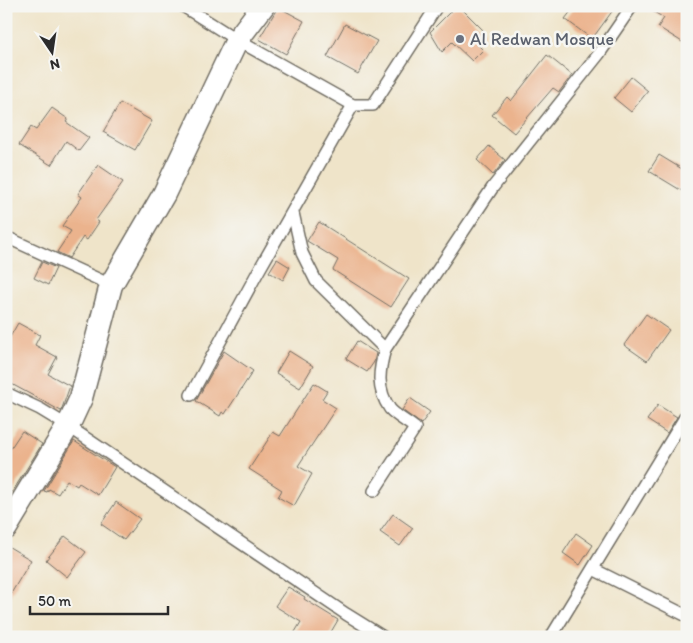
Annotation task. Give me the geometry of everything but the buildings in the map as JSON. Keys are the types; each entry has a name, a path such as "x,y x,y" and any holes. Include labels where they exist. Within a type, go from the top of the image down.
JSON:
{"street":[{"path":"6,528 68,426 81,398 112,285 164,194 237,40 263,6"}],"lane":[{"path":"183,6 237,40 354,105 373,105 437,6"},
{"path":"374,491 416,428 391,410 380,387 379,370 385,349 493,187 599,54 632,6"},
{"path":"191,395 354,105"},
{"path":"293,213 302,253 316,281 385,349"},
{"path":"6,237 112,285"},
{"path":"6,393 40,409 68,426 383,637"},
{"path":"551,637 687,414"},
{"path":"593,569 687,616"}],"place":[{"name":"Al Redwan Mosque","path":"460,39"}]}
